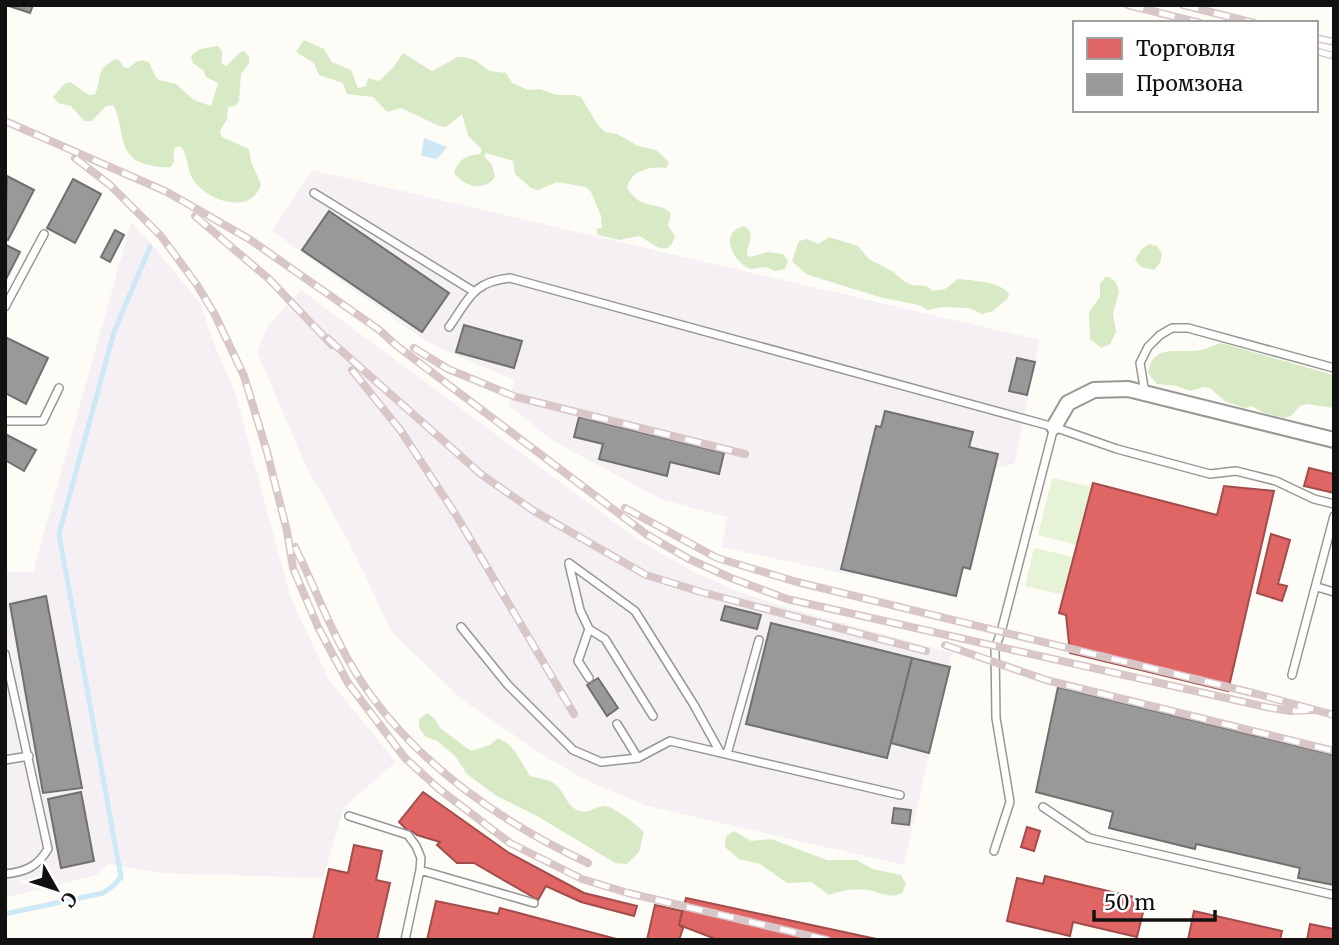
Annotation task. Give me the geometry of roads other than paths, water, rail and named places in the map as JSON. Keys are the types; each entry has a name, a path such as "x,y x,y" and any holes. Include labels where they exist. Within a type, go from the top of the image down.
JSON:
{"street":[{"path":"1054,427 1068,403 1094,390 1128,389 1334,440"}],"lane":[{"path":"314,193 473,291"},
{"path":"5,307 44,234"},
{"path":"449,327 473,291 489,280 510,278 1054,427 1117,449 1210,474 1236,471 1276,481 1314,499 1334,504"},
{"path":"1145,393 1140,363 1148,347 1172,328 1188,328 1334,368"},
{"path":"5,421 43,421 59,388"},
{"path":"993,851 1010,802 996,718 995,648 1054,427"},
{"path":"1292,675 1334,516"},
{"path":"653,716 605,639 589,629 580,610 569,563 635,611 724,753"},
{"path":"1317,587 1334,592"},
{"path":"461,627 508,685 573,750 601,762 638,758 670,741 900,795"},
{"path":"589,629 578,661 589,678"},
{"path":"724,753 759,639"},
{"path":"5,656 48,849 41,861 24,872 5,874"},
{"path":"617,724 638,758"},
{"path":"5,760 29,756"},
{"path":"1043,807 1088,838 1334,895"},
{"path":"349,816 408,835 421,858 405,940"},
{"path":"420,870 534,903"}],"water":[{"path":"424,138 447,147 437,159 421,156"}],"waterway":[{"path":"5,914 103,893 121,877 59,534 114,332 150,247"}],"railway":[{"path":"1128,5 1192,21"},
{"path":"1183,5 1246,21"},
{"path":"1318,38 1334,42"},
{"path":"1318,52 1334,56"},
{"path":"5,121 167,192 249,239 378,329 646,534 687,558 731,578 787,599 1266,707 1290,711 1313,710"},
{"path":"75,158 110,185 161,236 215,315 244,376 267,452 287,531 293,568 318,627 348,683 405,758 439,789 510,843 582,879 628,893 827,940"},
{"path":"195,216 269,279 332,345"},
{"path":"327,338 482,475 534,511 646,575 926,651"},
{"path":"414,348 448,369 516,397 745,454"},
{"path":"352,370 401,431 456,515 574,714"},
{"path":"625,508 717,558 797,582 1334,715"},
{"path":"295,547 348,659 391,721 441,770 468,792 527,831 588,863"},
{"path":"945,645 1046,680 1334,751"}]}
